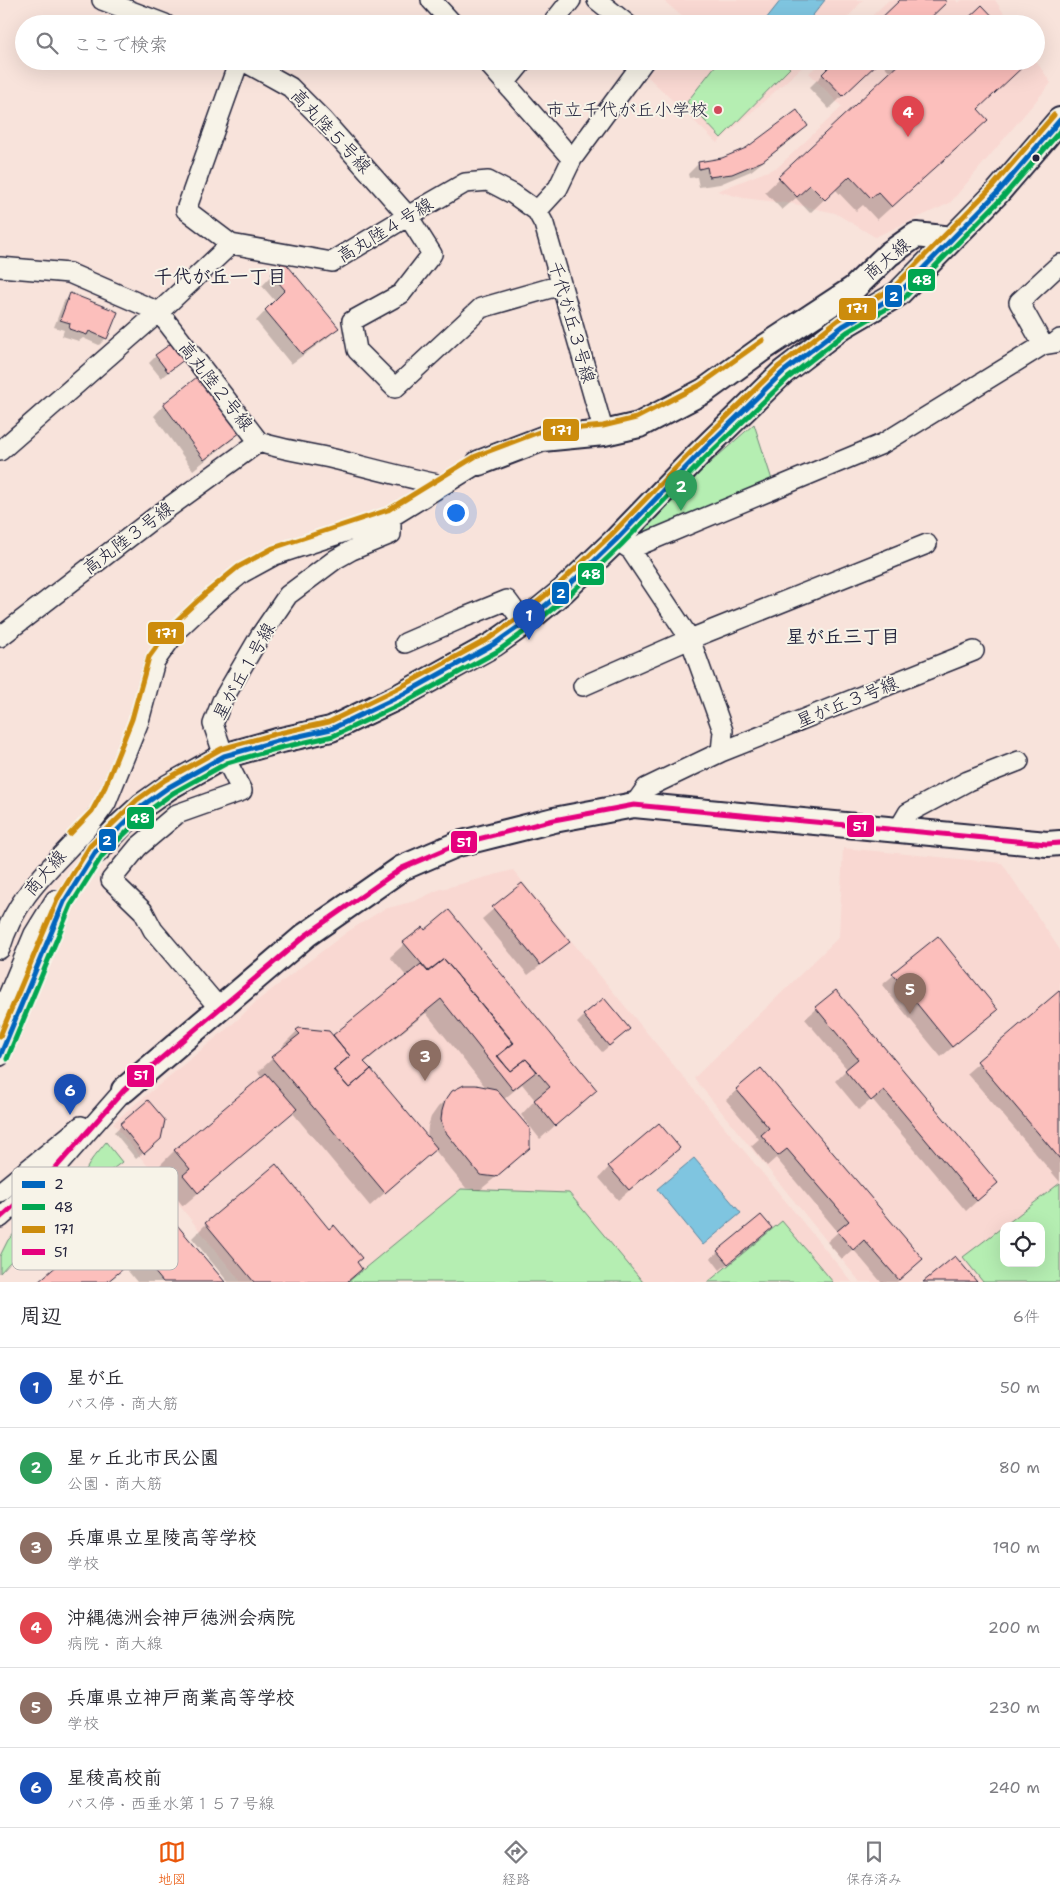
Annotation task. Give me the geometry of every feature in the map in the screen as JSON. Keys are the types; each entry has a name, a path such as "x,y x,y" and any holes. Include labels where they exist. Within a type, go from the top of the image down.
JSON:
{"street":[{"path":"102,0 141,15"},
{"path":"431,0 444,15"},
{"path":"559,15 571,0"},
{"path":"597,0 616,15"},
{"path":"0,451 159,312 231,244 186,210 236,70"},
{"name":"高丸陸５号線","path":"259,70 290,87 323,120 408,216 432,254 401,294 352,321 357,350 395,388 481,308 561,285"},
{"path":"494,70 572,159"},
{"path":"505,83 516,70"},
{"path":"538,211 558,188 572,159 637,70"},
{"path":"0,1015 26,952 44,915 66,885 96,851 142,806 169,787 224,756 331,728 400,696 494,644 524,623 623,545 699,454 783,372 843,326 898,294 998,192 1060,120"},
{"name":"高丸陸４号線","path":"231,244 332,262 466,182 488,181 513,194 538,211"},
{"name":"千代が丘３号線","path":"538,211 544,224 604,433"},
{"name":"商大線","path":"0,949 8,925 29,891 106,803 140,721 155,661 178,629 211,598 242,573 275,555 391,517 479,463 542,439 604,433 639,426 704,391 762,349 852,289 889,254 916,235 952,239"},
{"path":"623,545 882,444 1052,342 1018,302 1060,264"},
{"name":"高丸陸２号線","path":"0,267 69,273 159,312 259,442 278,448 443,485"},
{"name":"高丸陸３号線","path":"0,637 154,518 259,442"},
{"name":"星が丘１号線","path":"219,1008 153,930 143,911 111,880 138,847 177,814 242,791 224,756 213,724 222,702 260,636 288,595 336,559 352,550 391,534 391,517"},
{"path":"583,686 690,639 927,544"},
{"path":"623,545 690,639 723,731 721,752"},
{"path":"405,643 508,600 524,623"},
{"name":"星が丘３号線","path":"634,805 646,788 721,752 974,651"},
{"path":"898,830 908,813 968,782 1019,762"},
{"path":"30,1167 306,935 402,868 458,844 554,820 634,805 1047,844 1060,843"},
{"path":"0,1056 64,902 96,851"},
{"path":"56,1167 124,1090"},
{"path":"0,1192 12,1182"},
{"path":"0,1218 12,1207"}],"shaded area":[{"path":"663,0 863,0 850,15 680,15"},
{"path":"889,0 956,0 958,3 962,0 995,0 1005,15 873,15"},
{"name":"市立千代が丘小学校","path":"651,70 799,70 717,143 647,76"},
{"path":"812,70 1042,70 1051,83 950,203 875,237 835,213 794,204 743,198 717,191 778,167 842,107 809,73"},
{"path":"843,848 1002,863 1060,950 1060,1282 860,1282 694,1078 839,937"},
{"path":"513,870 852,1282 241,1282 178,1204 178,1167 148,1167 113,1123 236,1021 257,1001 347,932 384,909 415,901 438,890"}],"green space":[{"path":"712,70 788,70 721,138 687,102"},
{"path":"754,424 773,483 631,544 624,539"},
{"path":"106,1142 122,1162 115,1167 88,1167"},
{"path":"1060,1183 1060,1282 983,1282 963,1257 1000,1229 1000,1267 1045,1267 1045,1222 1009,1222"},
{"path":"461,1189 569,1193 643,1282 348,1282"},
{"path":"782,1221 833,1282 708,1282 776,1226"},
{"path":"12,1236 12,1260 0,1273 0,1256"}],"water":[{"path":"781,0 825,0 813,15 769,15"},
{"path":"694,1158 741,1213 703,1245 657,1189"}],"building":[{"path":"900,0 944,0 947,2 933,15 884,15"},
{"path":"982,5 991,15 971,15"},
{"path":"826,70 870,70 843,96 822,74"},
{"path":"892,70 1019,70 978,109 988,120 892,207 878,192 871,198 850,176 825,200 810,185 797,197 778,177"},
{"path":"797,110 808,126 763,161 732,174 709,177 707,167 699,169 698,162 722,158 746,148"},
{"path":"284,261 339,328 302,354 265,310 285,290 271,274"},
{"path":"70,293 118,312 107,339 89,331 87,335 69,329 70,323 60,320"},
{"path":"176,340 189,356 168,372 155,355"},
{"path":"202,373 245,429 204,460 163,404"},
{"path":"522,883 570,942 540,965 492,907"},
{"path":"449,910 597,1090 555,1126 534,1100 550,1087 526,1059 510,1071 498,1056 514,1043 444,959 428,971 403,942 423,927 425,930"},
{"path":"938,936 998,1010 952,1047 892,973"},
{"path":"444,959 513,1043 497,1056 510,1071 526,1059 537,1071 513,1090 441,999 364,1062 371,1069 349,1088 334,1070 350,1056 333,1035 421,964 428,972"},
{"path":"836,990 998,1183 977,1201 884,1090 871,1101 845,1070 858,1059 815,1007"},
{"path":"1060,992 1060,1159 977,1061"},
{"path":"604,998 630,1029 609,1046 583,1015"},
{"path":"299,1028 329,1031 350,1056 333,1070 349,1088 371,1069 437,1148 385,1193 271,1057 300,1034 296,1030"},
{"path":"761,1068 923,1259 899,1280 864,1240 853,1250 837,1231 849,1221 787,1149 778,1156 761,1135 769,1128 736,1089"},
{"path":"266,1073 297,1109 198,1193 183,1175 190,1169 174,1150"},
{"path":"464,1085 496,1089 530,1129 530,1148 496,1177 480,1175 444,1130 441,1120 445,1101 452,1091"},
{"path":"148,1100 165,1120 161,1139 144,1154 120,1124"},
{"path":"659,1123 680,1148 629,1190 608,1166"},
{"path":"276,1164 329,1229 334,1225 362,1258 357,1262 362,1269 347,1282 254,1282 205,1223"},
{"path":"761,1215 772,1228 728,1264 717,1251"},
{"path":"178,1226 225,1282 163,1282 153,1270 178,1270"},
{"path":"955,1256 977,1282 923,1282"},
{"path":"52,1270 122,1270 107,1282 38,1282"}],"transit line":[{"name":"171","path":"0,1036 58,898 90,846 137,800 165,780 221,749 329,722 397,689 490,638 519,617 558,585 611,535 694,449 778,367 838,320 893,288 992,187 1054,115"},
{"name":"2","path":"0,1056 64,902 96,851 142,806 169,787 224,756 277,741 331,729 400,696 494,644 524,623 563,591 616,540 699,454 783,372 843,326 898,294 998,192 1060,120"},
{"name":"48","path":"7,1059 71,905 102,856 147,812 173,793 227,763 279,748 333,736 403,703 498,651 528,629 568,596 621,545 704,459 788,378 847,332 903,299 1003,197 1060,131"},
{"name":"171","path":"70,834 92,811 105,787 132,719 149,657 173,624 206,593 238,567 273,548 388,510 476,456 539,432 603,426 636,418 700,385 763,340"},
{"name":"51","path":"56,1167 124,1090 306,935 402,868 458,844 554,820 634,805 1047,844 1060,843"},
{"name":"51","path":"0,1218 12,1207"}],"place":[{"name":"市立千代が丘小学校","path":"718,110"},
{"name":"沖縄徳洲会神戸徳洲会病院","path":"908,137"},
{"name":"星ヶ丘北市民公園","path":"681,511"},
{"name":"星が丘","path":"529,640"},
{"name":"兵庫県立神戸商業高等学校","path":"910,1014"},
{"name":"兵庫県立星陵高等学校","path":"425,1081"},
{"name":"星稜高校前","path":"70,1115"}],"district":[{"name":"千代が丘一丁目","path":"220,276"},
{"name":"星が丘三丁目","path":"843,636"}]}
